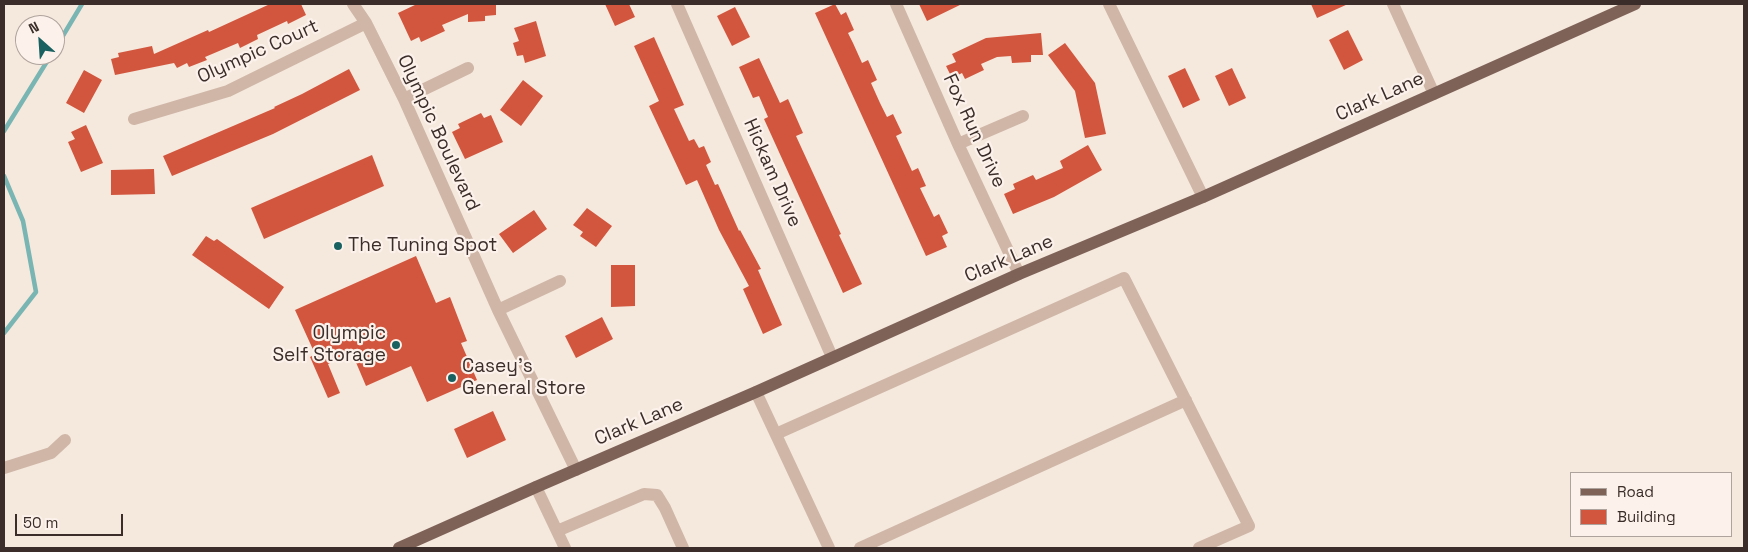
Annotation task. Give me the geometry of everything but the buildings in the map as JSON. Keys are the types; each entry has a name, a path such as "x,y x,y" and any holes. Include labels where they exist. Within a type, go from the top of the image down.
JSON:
{"main road":[{"name":"Clark Lane","path":"399,548 536,486 756,392 1019,274 1203,197 1635,4"}],"street":[{"name":"Olympic Boulevard","path":"354,4 366,23 404,100 498,310 576,470"},
{"name":"Hickam Drive","path":"677,4 832,357"},
{"name":"Fox Run Drive","path":"896,4 958,144 1019,274"},
{"path":"1109,4 1203,197"},
{"path":"1393,4 1434,94"},
{"name":"Olympic Court","path":"134,119 228,91 366,23"},
{"path":"404,100 468,68"},
{"path":"958,144 1023,116"},
{"path":"776,434 1124,278 1249,526 1199,548"},
{"path":"498,310 560,281"},
{"path":"756,392 829,548"},
{"path":"860,548 1186,400"},
{"path":"4,468 51,453 65,440"},
{"path":"536,486 565,548"},
{"path":"557,531 644,494 657,495 683,548"}],"waterway":[{"path":"65,32 82,4"},
{"path":"4,131 45,65"},
{"path":"4,176 23,221 36,292 4,333"}],"place":[{"name":"The Tuning Spot","path":"338,246"},
{"name":"Olympic Self Storage","path":"396,345"},
{"name":"Casey's General Store","path":"452,378"}]}
